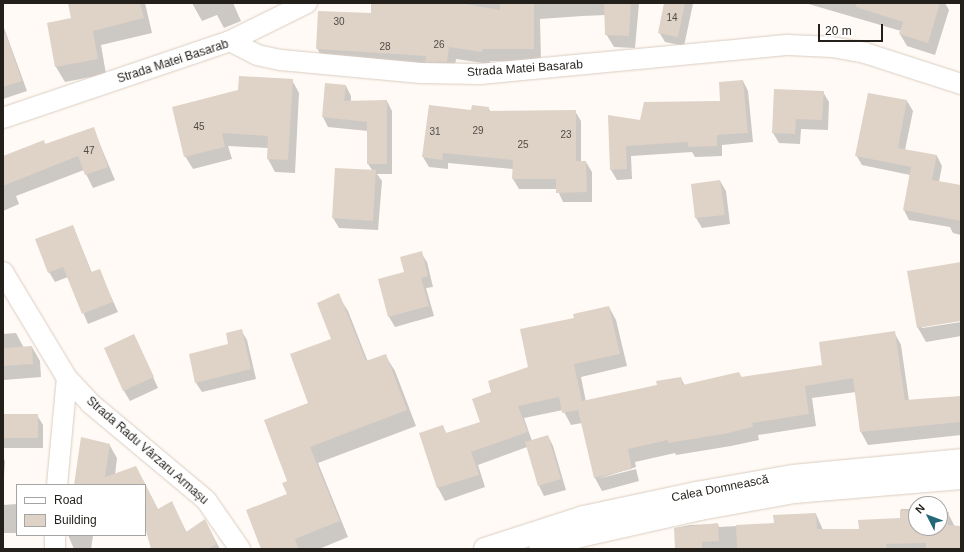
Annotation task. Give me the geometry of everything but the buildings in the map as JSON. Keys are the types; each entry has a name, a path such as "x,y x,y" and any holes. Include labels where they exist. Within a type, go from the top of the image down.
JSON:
{"main road":[{"name":"Calea Domnească","path":"485,549 584,517 696,493 793,476 961,460"},
{"path":"540,549 580,536 700,509 794,492 961,478"}],"street":[{"path":"230,41 307,3"},
{"name":"Strada Matei Basarab","path":"3,118 230,41 257,55 281,60 420,73 480,74 789,45 832,47 871,55 961,84"},
{"name":"Strada Radu Vârzaru Armașu","path":"3,272 67,378 90,403 198,492 214,509 240,549"},
{"path":"57,484 67,378"},
{"path":"55,536 55,549"}]}
